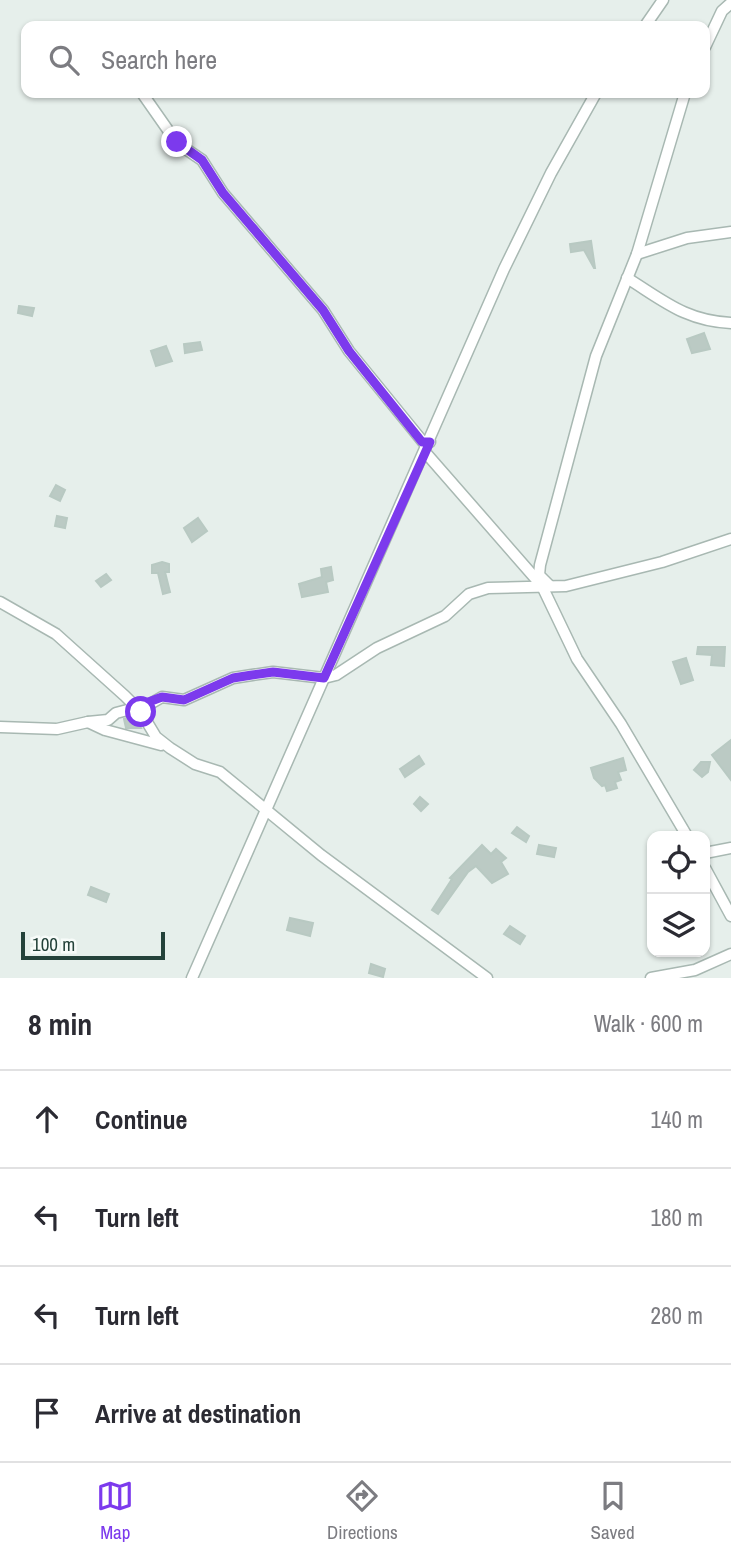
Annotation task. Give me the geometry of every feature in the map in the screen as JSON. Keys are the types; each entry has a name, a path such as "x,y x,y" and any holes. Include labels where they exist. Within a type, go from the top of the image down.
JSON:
{"street":[{"path":"648,21 663,0"},
{"path":"710,36 722,11 731,3"},
{"path":"146,98 177,142 202,160 223,193 323,310 349,351 408,425 546,586"},
{"path":"192,978 428,447 504,269 551,173 593,98"},
{"path":"684,98 637,254 596,356 546,538 539,575 577,659 621,724 684,831"},
{"path":"637,254 688,238 731,232"},
{"path":"628,278 681,313 706,322 731,323"},
{"path":"0,727 57,729 108,720 116,713 162,697 184,700 233,678 252,675 273,672 324,678 336,675 410,630 438,620 469,594 502,586 566,586 639,568 731,539"},
{"path":"0,602 56,634 135,707 156,737 170,748 195,764 220,772 321,855 487,978"},
{"path":"88,722 170,748"},
{"path":"710,852 731,848"},
{"path":"710,877 731,916"},
{"path":"652,978 695,970 731,954"}],"building":[{"path":"591,241 595,268 584,250 571,252 570,244"},
{"path":"19,306 34,308 32,316 18,313"},
{"path":"704,333 710,349 692,353 687,339"},
{"path":"200,342 202,350 185,353 184,344"},
{"path":"166,346 172,361 156,366 151,351"},
{"path":"56,485 65,490 60,501 50,496"},
{"path":"57,516 67,518 65,528 55,526"},
{"path":"198,518 207,531 192,542 184,528"},
{"path":"162,562 169,564 169,572 165,572 170,592 163,594 158,573 152,573 152,565"},
{"path":"331,567 333,580 326,582 328,592 302,597 299,584 322,577 321,569"},
{"path":"106,574 111,580 101,587 96,581"},
{"path":"698,647 725,647 724,666 711,665 712,655 697,654"},
{"path":"686,658 693,680 681,684 673,662"},
{"path":"134,716 141,728 126,728 124,719"},
{"path":"731,740 731,780 712,755"},
{"path":"419,756 424,764 405,777 400,769"},
{"path":"623,758 626,770 618,772 621,780 615,782 617,788 607,791 605,785 602,786 594,778 591,768"},
{"path":"701,762 710,762 708,772 702,777 694,770"},
{"path":"420,797 428,804 421,811 414,804"},
{"path":"517,827 529,836 526,842 512,833"},
{"path":"482,845 491,854 496,849 506,858 501,862 508,874 492,883 476,866 468,872 438,914 432,910 452,879 450,878"},
{"path":"539,845 556,848 554,857 537,854"},
{"path":"91,887 109,894 106,902 88,895"},
{"path":"290,918 313,923 310,936 287,930"},
{"path":"510,926 525,936 520,944 504,934"},
{"path":"371,964 385,969 383,977 369,973"}],"route":[{"path":"141,712 135,707 150,704 162,697 184,700 233,678 273,672 294,677 324,678 430,442 422,442 408,425 349,351 323,310 287,272 223,193 202,160 177,142"}]}
